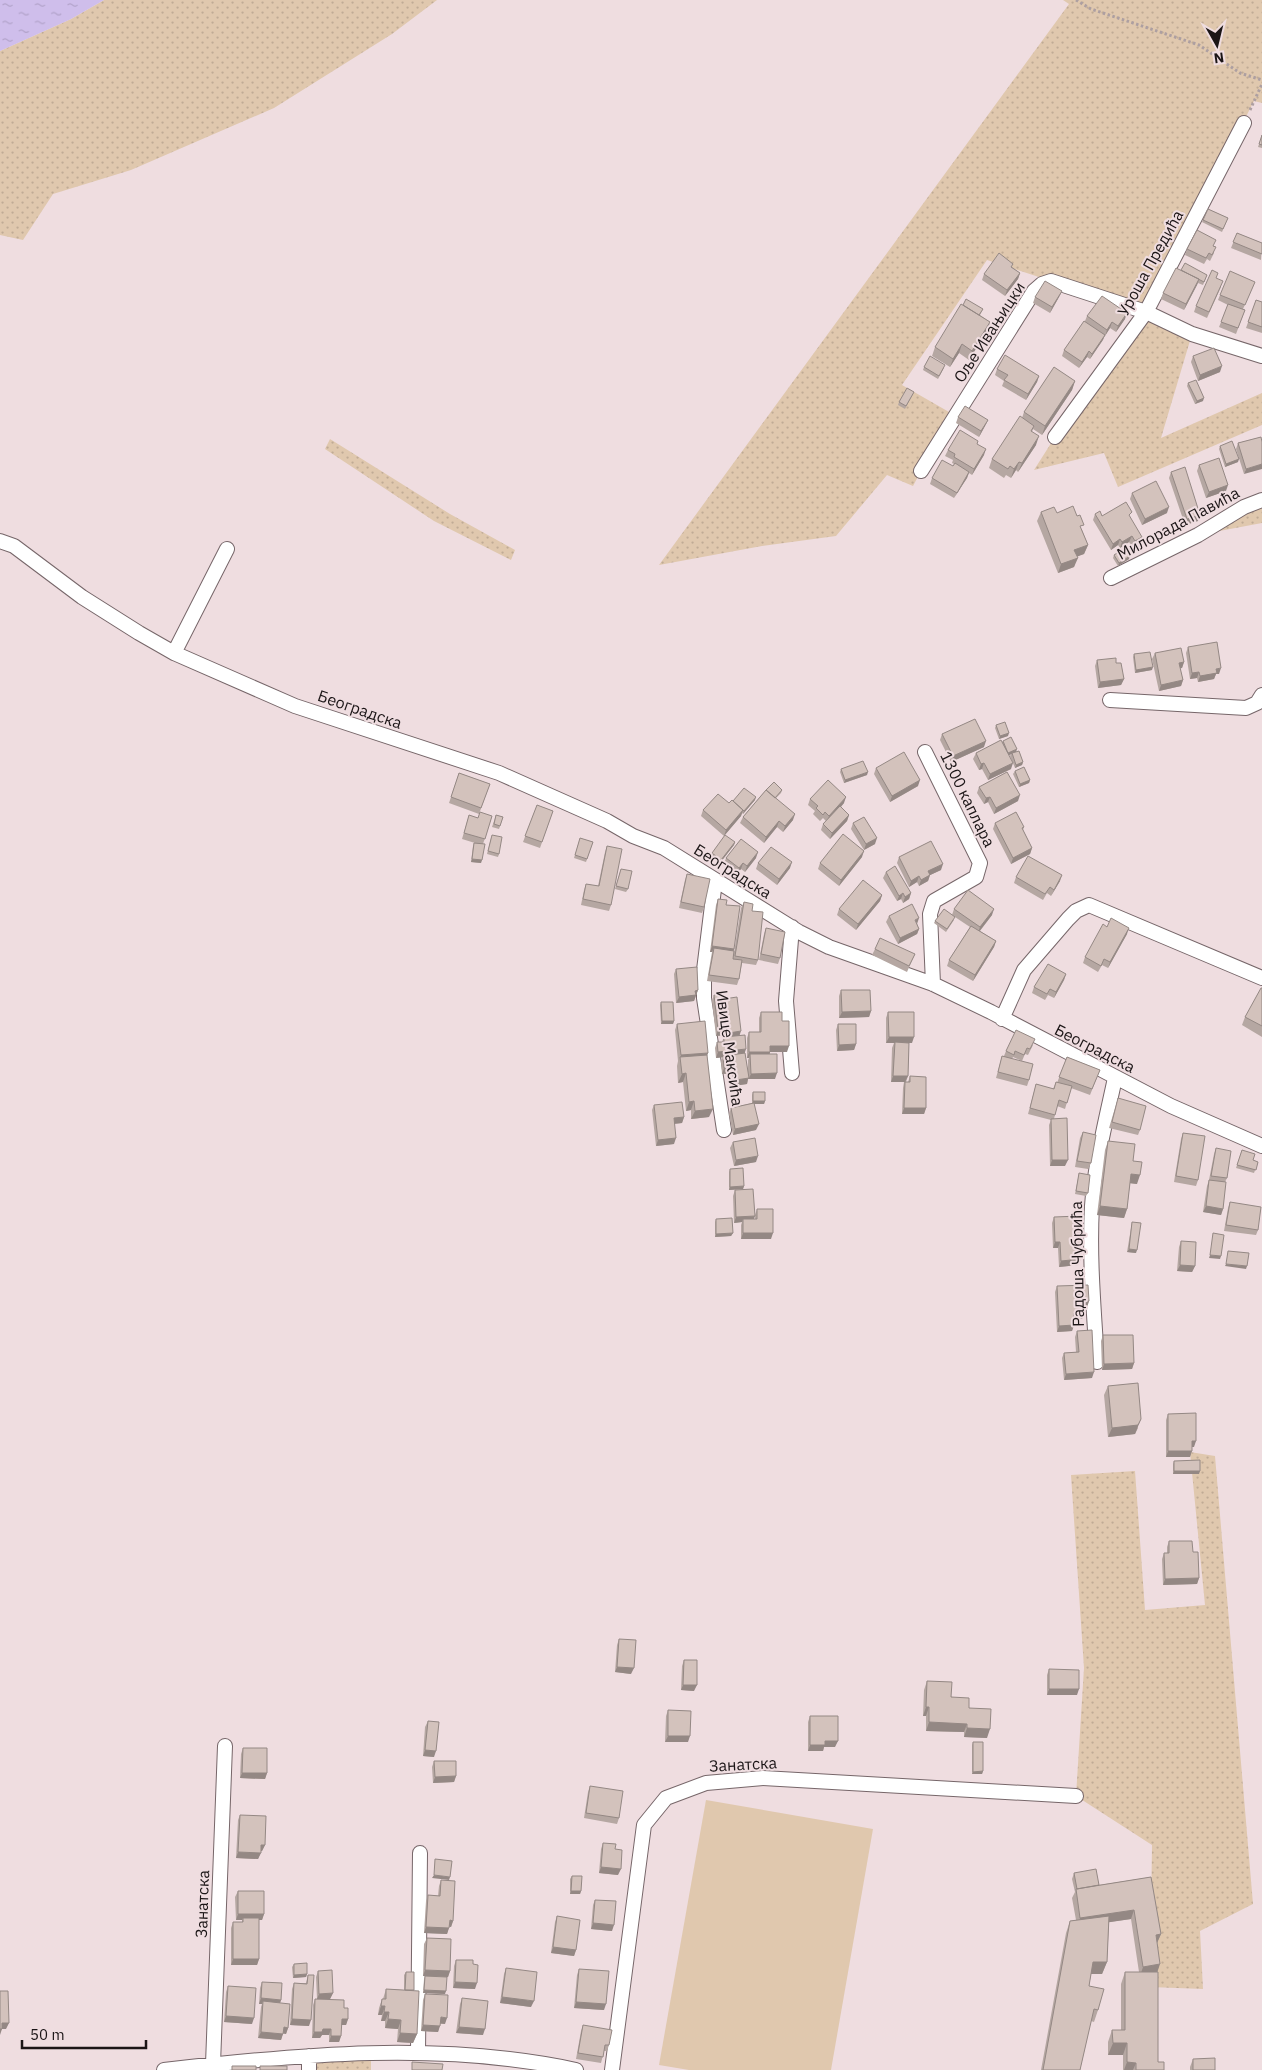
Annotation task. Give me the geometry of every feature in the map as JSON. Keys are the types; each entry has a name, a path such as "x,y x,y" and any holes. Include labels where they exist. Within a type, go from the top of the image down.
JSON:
{"street":[{"name":"Уроша Предића","path":"1055,437 1146,312 1244,123"},
{"name":"Оље Ивањицки","path":"921,471 1034,291 1042,284 1051,281 1146,312 1192,334 1262,356"},
{"name":"Милорада Павића","path":"1111,578 1198,535 1244,506 1262,500"},
{"name":"Београдска","path":"0,541 14,546 82,597 174,653 295,706 499,773 607,821 633,836 664,848 792,927 852,957 933,984 1171,1106 1262,1146"},
{"path":"174,653 227,549"},
{"path":"1110,700 1246,708 1257,703 1262,695"},
{"name":"1300 каплара","path":"925,752 980,863 976,877 934,901 932,906 930,914 933,984"},
{"name":"Ивице Максића","path":"716,881 704,970 704,998 724,1130"},
{"path":"1002,1019 1024,970 1076,911 1089,905 1262,978"},
{"path":"792,927 786,1001 792,1073"},
{"name":"Радоша Чубрића","path":"1097,1362 1092,1264 1092,1205 1102,1138 1115,1078"},
{"name":"Занатска","path":"213,2064 225,1746"},
{"name":"Занатска","path":"612,2070 644,1826 666,1798 706,1783 763,1778 1076,1796"},
{"path":"418,2053 420,1853"},
{"path":"164,2070 309,2056 441,2052 530,2060 576,2070"},
{"path":"309,2056 309,2070"}],"path":[{"path":"1076,0 1091,9 1199,46 1240,73 1262,82 1244,123"}],"shaded area":[{"path":"104,0 437,0 392,34 274,108 131,170 53,194 23,240 0,235 0,51 71,19"},
{"path":"1063,0 1262,0 1262,103 1254,101 1146,312 987,260 902,385 956,416 913,486 887,475 836,536 762,546 659,565 1069,4"},
{"path":"1146,312 1192,334 1161,438 1262,393 1262,425 1118,487 1104,453 1034,470 1055,437"},
{"path":"330,439 450,514 515,550 511,560 434,521 325,449"},
{"path":"1262,500 1262,523 1198,535"},
{"path":"1190,1452 1215,1456 1253,1904 1200,1931 1203,1989 1150,1987 1152,1845 1076,1796 1084,1668 1071,1475 1135,1471 1145,1610 1205,1605"},
{"path":"706,1800 873,1829 831,2070 689,2070 659,2065"},
{"path":"371,2054 371,2070 309,2070 309,2056"}],"water":[{"path":"0,0 104,0 71,19 0,51"}],"building":[{"path":"1208,209 1228,218 1223,229 1203,220"},
{"path":"1197,230 1216,240 1213,246 1216,247 1212,255 1209,253 1206,258 1187,249"},
{"path":"1237,233 1262,243 1262,254 1233,242"},
{"path":"999,253 1013,264 1011,267 1020,273 1007,290 984,274"},
{"path":"1185,263 1207,275 1204,282 1181,270"},
{"path":"1176,268 1199,279 1186,304 1163,293"},
{"path":"1212,270 1218,273 1216,278 1223,281 1209,312 1196,306"},
{"path":"1230,271 1255,282 1245,305 1220,295"},
{"path":"1045,281 1062,291 1052,307 1035,297"},
{"path":"1102,296 1127,313 1118,326 1112,322 1107,330 1087,316"},
{"path":"966,299 983,309 979,315 963,305"},
{"path":"1256,300 1262,302 1262,327 1248,322"},
{"path":"961,304 990,322 972,351 962,344 953,359 935,347"},
{"path":"1228,304 1245,310 1238,328 1221,322"},
{"path":"1084,321 1105,335 1092,354 1089,351 1082,362 1064,350"},
{"path":"1214,348 1222,366 1200,375 1193,356"},
{"path":"1005,355 1039,376 1028,394 1004,380 1008,375 997,369"},
{"path":"930,356 945,365 939,376 924,367"},
{"path":"1054,367 1075,381 1045,426 1024,412"},
{"path":"1196,380 1204,398 1197,401 1188,383"},
{"path":"907,388 914,392 906,406 899,402"},
{"path":"965,406 988,420 981,431 958,417"},
{"path":"1020,416 1034,426 1031,431 1039,436 1022,463 1019,462 1014,469 1010,466 1008,469 992,459"},
{"path":"960,430 978,441 977,444 986,449 974,469 954,457 955,454 948,450"},
{"path":"1261,437 1262,464 1246,469 1238,443"},
{"path":"1232,441 1239,459 1226,464 1220,446"},
{"path":"1219,458 1228,485 1209,492 1199,465"},
{"path":"942,460 953,466 955,463 969,472 957,493 932,478"},
{"path":"1185,467 1200,515 1187,519 1171,472"},
{"path":"1156,481 1169,507 1145,519 1132,493"},
{"path":"1126,502 1132,512 1129,515 1142,537 1135,541 1132,536 1122,542 1120,539 1113,544 1095,514 1100,511 1102,516"},
{"path":"1073,506 1077,516 1080,515 1084,525 1080,526 1088,545 1074,550 1078,558 1061,564 1041,512 1054,507 1057,513"},
{"path":"1125,548 1130,556 1119,563 1114,555"},
{"path":"1217,642 1221,668 1216,669 1217,673 1200,676 1199,672 1192,673 1188,647"},
{"path":"1181,648 1184,662 1179,663 1183,680 1161,685 1155,653"},
{"path":"1150,652 1153,667 1136,670 1134,654"},
{"path":"1116,658 1116,663 1121,663 1124,679 1100,682 1097,660"},
{"path":"975,719 986,741 953,756 942,734"},
{"path":"1005,722 1009,733 1000,736 996,725"},
{"path":"1011,737 1017,749 1008,753 1003,741"},
{"path":"1001,740 1013,763 990,774 984,763 981,764 976,753"},
{"path":"1019,751 1023,762 1016,765 1012,753"},
{"path":"904,752 920,780 892,796 876,768"},
{"path":"863,761 868,772 845,780 841,769"},
{"path":"1024,767 1030,780 1020,784 1015,771"},
{"path":"1007,772 1020,795 996,808 990,797 986,798 979,787"},
{"path":"459,773 490,784 481,808 451,797"},
{"path":"828,780 846,797 829,816 825,812 823,815 816,808 818,806 810,799"},
{"path":"774,782 782,790 775,798 766,790"},
{"path":"744,788 756,797 744,811 733,801"},
{"path":"766,790 795,814 785,826 779,821 766,837 743,817"},
{"path":"718,794 729,803 732,800 743,810 726,830 703,810"},
{"path":"537,805 553,811 542,842 525,836"},
{"path":"840,806 849,815 832,833 823,824"},
{"path":"480,812 492,816 485,839 464,833 469,815 478,818"},
{"path":"1016,812 1032,848 1013,858 995,823"},
{"path":"496,815 503,817 500,826 494,824"},
{"path":"864,817 877,838 866,844 853,823"},
{"path":"843,834 864,851 841,880 820,863"},
{"path":"492,835 502,837 499,854 488,851"},
{"path":"725,835 735,842 721,860 712,853"},
{"path":"580,838 593,842 587,859 575,855"},
{"path":"741,839 758,852 747,866 743,863 739,868 726,858"},
{"path":"931,841 943,864 928,871 930,875 921,880 919,876 911,881 899,857"},
{"path":"474,843 485,844 482,860 472,859"},
{"path":"607,846 622,849 611,905 583,899 586,884 599,886"},
{"path":"771,847 792,862 779,879 758,863"},
{"path":"1028,856 1062,875 1054,890 1050,887 1045,894 1016,877"},
{"path":"895,866 911,893 905,897 903,893 899,896 886,872"},
{"path":"621,869 632,871 628,889 616,886"},
{"path":"687,874 710,879 704,907 681,902"},
{"path":"863,880 882,895 858,924 839,909"},
{"path":"968,890 994,909 980,927 954,909"},
{"path":"718,899 727,900 726,905 740,906 734,949 712,946"},
{"path":"744,902 753,904 752,911 763,912 758,960 735,956"},
{"path":"912,904 919,918 915,920 919,929 900,938 889,916"},
{"path":"944,909 955,917 947,929 935,921"},
{"path":"1111,918 1129,928 1110,962 1104,959 1101,966 1085,957 1103,924 1107,927"},
{"path":"971,926 996,941 975,975 949,960"},
{"path":"766,928 785,932 780,958 761,954"},
{"path":"880,938 915,954 909,966 875,949"},
{"path":"714,948 734,951 733,959 742,960 739,979 709,975"},
{"path":"1048,964 1066,974 1056,992 1050,989 1047,994 1034,987"},
{"path":"697,967 698,990 695,991 696,995 679,997 676,969"},
{"path":"1262,988 1262,1026 1245,1017"},
{"path":"841,990 870,990 871,1011 842,1012"},
{"path":"723,994 724,999 737,997 741,1031 729,1033 728,1029 718,1030 714,995"},
{"path":"661,1002 673,1002 674,1021 662,1021"},
{"path":"761,1012 782,1012 782,1021 789,1021 789,1046 770,1046 770,1052 749,1052 749,1032 761,1032"},
{"path":"888,1012 914,1012 914,1037 889,1037"},
{"path":"705,1021 708,1053 681,1055 677,1024"},
{"path":"838,1024 856,1024 856,1044 839,1045"},
{"path":"1016,1030 1035,1039 1030,1049 1027,1048 1024,1055 1015,1051 1014,1055 1006,1051"},
{"path":"745,1035 746,1049 718,1052 717,1042 724,1042 724,1037"},
{"path":"895,1042 909,1043 908,1076 893,1076"},
{"path":"745,1053 749,1078 736,1080 734,1067 724,1068 723,1056"},
{"path":"750,1054 777,1054 777,1073 751,1074"},
{"path":"707,1055 713,1109 695,1111 694,1101 689,1102 686,1073 682,1074 680,1057"},
{"path":"1002,1056 1033,1064 1029,1080 998,1072"},
{"path":"1067,1057 1100,1070 1092,1089 1059,1077"},
{"path":"910,1076 926,1077 926,1108 904,1108 905,1082 910,1082"},
{"path":"1056,1082 1072,1086 1067,1103 1059,1100 1055,1115 1030,1108 1036,1084 1054,1089"},
{"path":"753,1092 765,1092 765,1101 753,1101"},
{"path":"1118,1098 1146,1106 1140,1130 1112,1122"},
{"path":"682,1102 684,1117 674,1118 676,1138 658,1140 654,1105"},
{"path":"754,1103 759,1124 735,1129 731,1108"},
{"path":"1067,1118 1068,1160 1052,1160 1051,1119"},
{"path":"1083,1132 1096,1135 1091,1163 1077,1161"},
{"path":"1183,1133 1205,1136 1198,1180 1176,1176"},
{"path":"755,1138 758,1156 736,1160 733,1142"},
{"path":"1108,1141 1135,1144 1133,1161 1142,1162 1140,1175 1131,1174 1127,1209 1100,1206"},
{"path":"1216,1148 1231,1151 1227,1178 1211,1176"},
{"path":"1242,1150 1255,1154 1253,1160 1258,1162 1256,1170 1237,1165"},
{"path":"743,1168 744,1186 730,1187 730,1169"},
{"path":"1079,1173 1090,1175 1088,1193 1076,1191"},
{"path":"1209,1180 1226,1182 1223,1209 1206,1206"},
{"path":"753,1189 755,1216 736,1217 735,1190"},
{"path":"1230,1202 1261,1207 1258,1230 1226,1225"},
{"path":"757,1209 773,1209 773,1233 743,1233 743,1219 757,1219"},
{"path":"1079,1216 1081,1259 1061,1261 1060,1242 1055,1242 1054,1217"},
{"path":"732,1218 733,1233 716,1234 716,1219"},
{"path":"1132,1222 1141,1223 1137,1250 1129,1249"},
{"path":"1213,1233 1224,1235 1221,1256 1210,1255"},
{"path":"1181,1241 1196,1242 1195,1266 1180,1265"},
{"path":"1228,1251 1249,1253 1247,1266 1226,1264"},
{"path":"1088,1285 1089,1301 1083,1301 1084,1313 1074,1313 1074,1325 1059,1326 1057,1286"},
{"path":"1092,1330 1094,1372 1066,1374 1064,1353 1079,1352 1077,1331"},
{"path":"1103,1335 1133,1335 1134,1363 1104,1364"},
{"path":"1138,1383 1141,1419 1138,1425 1112,1428 1108,1386"},
{"path":"1196,1413 1196,1441 1192,1441 1192,1451 1168,1451 1168,1414"},
{"path":"1200,1460 1200,1471 1174,1471 1174,1461"},
{"path":"1169,1541 1192,1541 1193,1552 1198,1552 1199,1578 1165,1579 1164,1553 1169,1553"},
{"path":"619,1639 636,1640 634,1668 617,1667"},
{"path":"684,1660 697,1660 697,1685 683,1685"},
{"path":"1049,1669 1079,1670 1079,1689 1049,1689"},
{"path":"927,1681 952,1682 951,1697 969,1698 969,1708 991,1709 990,1729 967,1728 967,1724 929,1722 929,1707 926,1707"},
{"path":"668,1710 691,1711 690,1736 668,1736"},
{"path":"810,1716 838,1716 838,1741 825,1741 825,1745 810,1745"},
{"path":"428,1721 439,1722 436,1751 425,1750"},
{"path":"973,1742 983,1742 983,1771 973,1772"},
{"path":"243,1748 267,1748 267,1773 242,1773"},
{"path":"434,1761 456,1761 456,1776 435,1777"},
{"path":"590,1786 623,1791 619,1818 586,1813"},
{"path":"240,1815 266,1816 265,1845 261,1845 261,1853 238,1852"},
{"path":"603,1843 616,1844 615,1849 622,1850 621,1869 601,1867"},
{"path":"435,1859 452,1861 450,1877 434,1875"},
{"path":"1096,1869 1099,1885 1077,1889 1074,1873"},
{"path":"572,1876 582,1876 581,1891 571,1891"},
{"path":"1151,1877 1161,1934 1156,1935 1160,1964 1143,1967 1134,1910 1080,1918 1076,1889"},
{"path":"441,1880 455,1881 453,1921 450,1920 449,1928 426,1927 428,1895 440,1896"},
{"path":"238,1891 264,1891 264,1914 238,1914"},
{"path":"595,1900 616,1901 614,1925 593,1923"},
{"path":"557,1916 580,1920 576,1950 553,1947"},
{"path":"1109,1916 1107,1962 1093,1962 1089,1986 1104,1989 1098,2010 1094,2009 1080,2070 1043,2070 1070,1921"},
{"path":"243,1918 259,1918 259,1959 233,1959 233,1922 243,1922"},
{"path":"427,1938 451,1939 450,1971 425,1970"},
{"path":"456,1960 473,1960 473,1964 478,1965 477,1983 455,1982"},
{"path":"307,1963 307,1974 294,1975 294,1964"},
{"path":"506,1968 537,1972 534,2001 502,1997"},
{"path":"579,1969 609,1971 606,2004 576,2002"},
{"path":"332,1970 333,1993 319,1994 318,1971"},
{"path":"406,1972 414,1972 414,1990 405,1990"},
{"path":"1125,1972 1158,1972 1158,2062 1164,2062 1164,2070 1136,2070 1136,2063 1127,2062 1127,2043 1113,2043 1112,2030 1125,2030"},
{"path":"308,1975 314,1975 311,2020 292,2019 294,1983 307,1984"},
{"path":"425,1976 447,1977 446,1991 424,1990"},
{"path":"262,1982 282,1983 281,2000 261,1998"},
{"path":"228,1986 256,1988 254,2018 226,2016"},
{"path":"386,1989 419,1991 417,2034 400,2033 401,2020 388,2019 389,2012 384,2012 385,2006 381,2006 382,1999 386,1999"},
{"path":"0,1991 8,1991 9,2023 2,2023 2,2029 0,2029"},
{"path":"425,1994 448,1995 447,2018 441,2017 440,2026 423,2025"},
{"path":"462,1998 488,2001 485,2029 459,2027"},
{"path":"315,1999 344,2000 344,2008 348,2008 348,2019 342,2019 341,2036 331,2036 331,2029 314,2032"},
{"path":"263,2001 290,2004 288,2028 284,2027 283,2034 261,2032"},
{"path":"583,2025 612,2030 609,2045 605,2045 603,2057 578,2053"},
{"path":"1215,2058 1215,2070 1193,2070 1193,2059"},
{"path":"412,2062 443,2064 442,2070 412,2070"},
{"path":"232,2066 256,2066 256,2070 232,2070"},
{"path":"260,2066 287,2066 287,2070 260,2070"}]}
